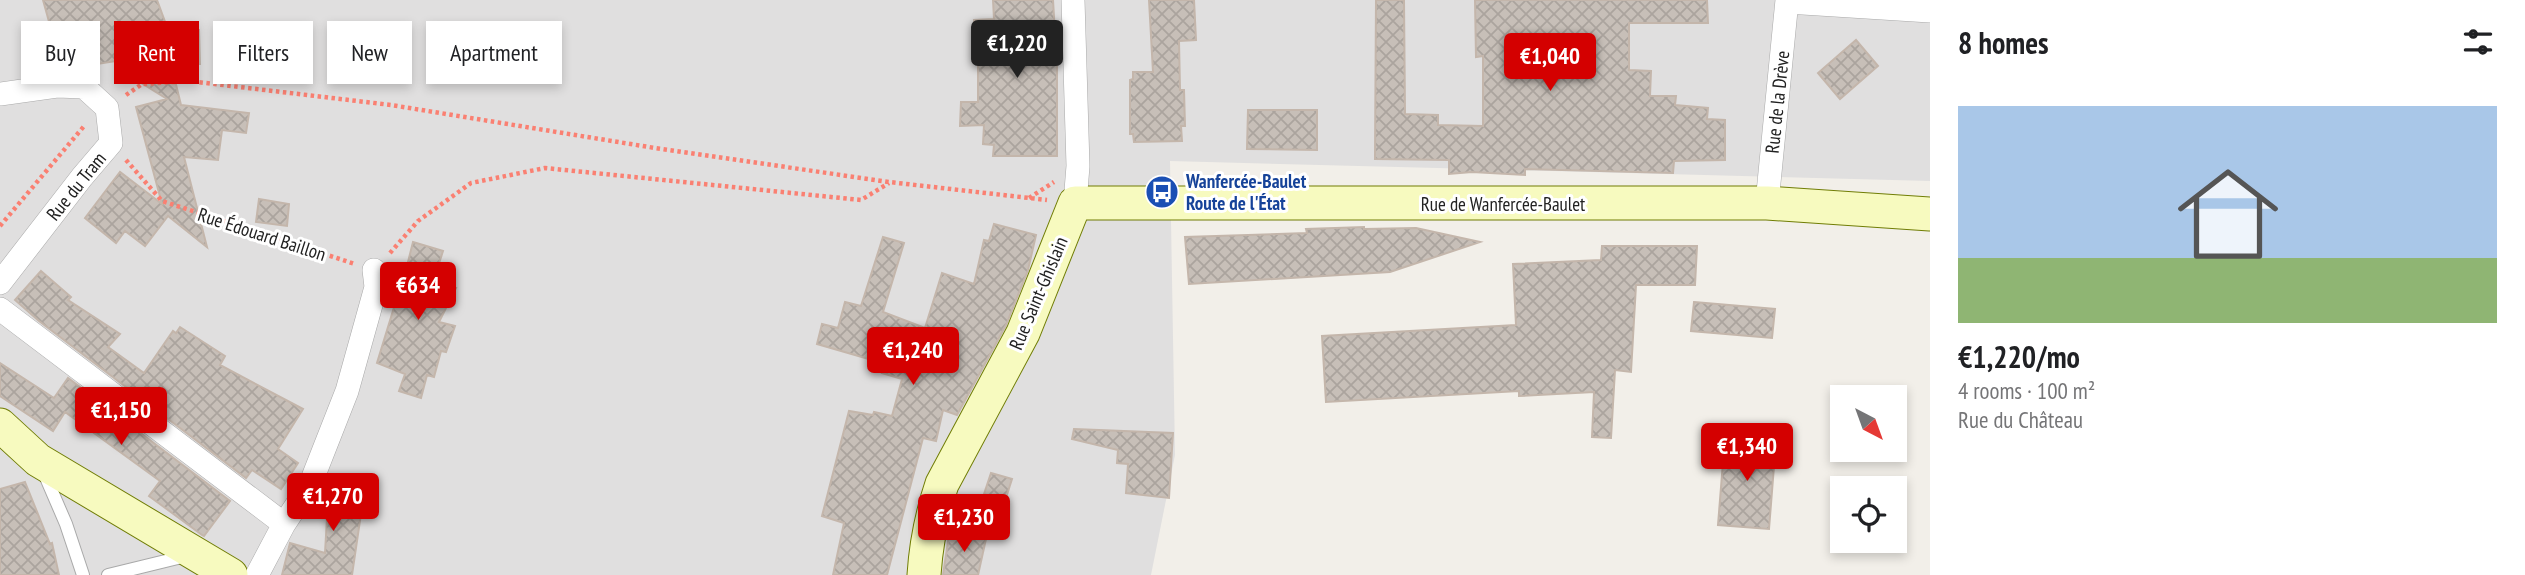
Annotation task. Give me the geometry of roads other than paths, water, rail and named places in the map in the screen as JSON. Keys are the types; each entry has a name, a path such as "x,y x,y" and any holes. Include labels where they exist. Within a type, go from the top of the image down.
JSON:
{"main road":[{"name":"Rue de Wanfercée-Baulet","path":"1075,203 1767,203 1930,214"},
{"name":"Rue Saint-Ghislain","path":"924,575 926,545 942,484 1023,333 1075,203"},
{"path":"0,425 38,460 231,575"}],"street":[{"path":"1073,0 1079,166 1075,203"},
{"path":"1787,1 1930,11"},
{"name":"Rue de la Drève","path":"1767,203 1787,1"},
{"name":"Rue du Tram","path":"0,94 57,86 85,87 107,108 111,144 0,282"},
{"path":"257,575 284,524 310,485 347,391 376,288 374,270"},
{"path":"0,309 284,524"}],"lane":[{"path":"38,460 66,524 83,575"},
{"path":"108,575 195,554"}],"place":[{"name":"Wanfercée-Baulet Route de l'État","path":"1162,192"}]}
